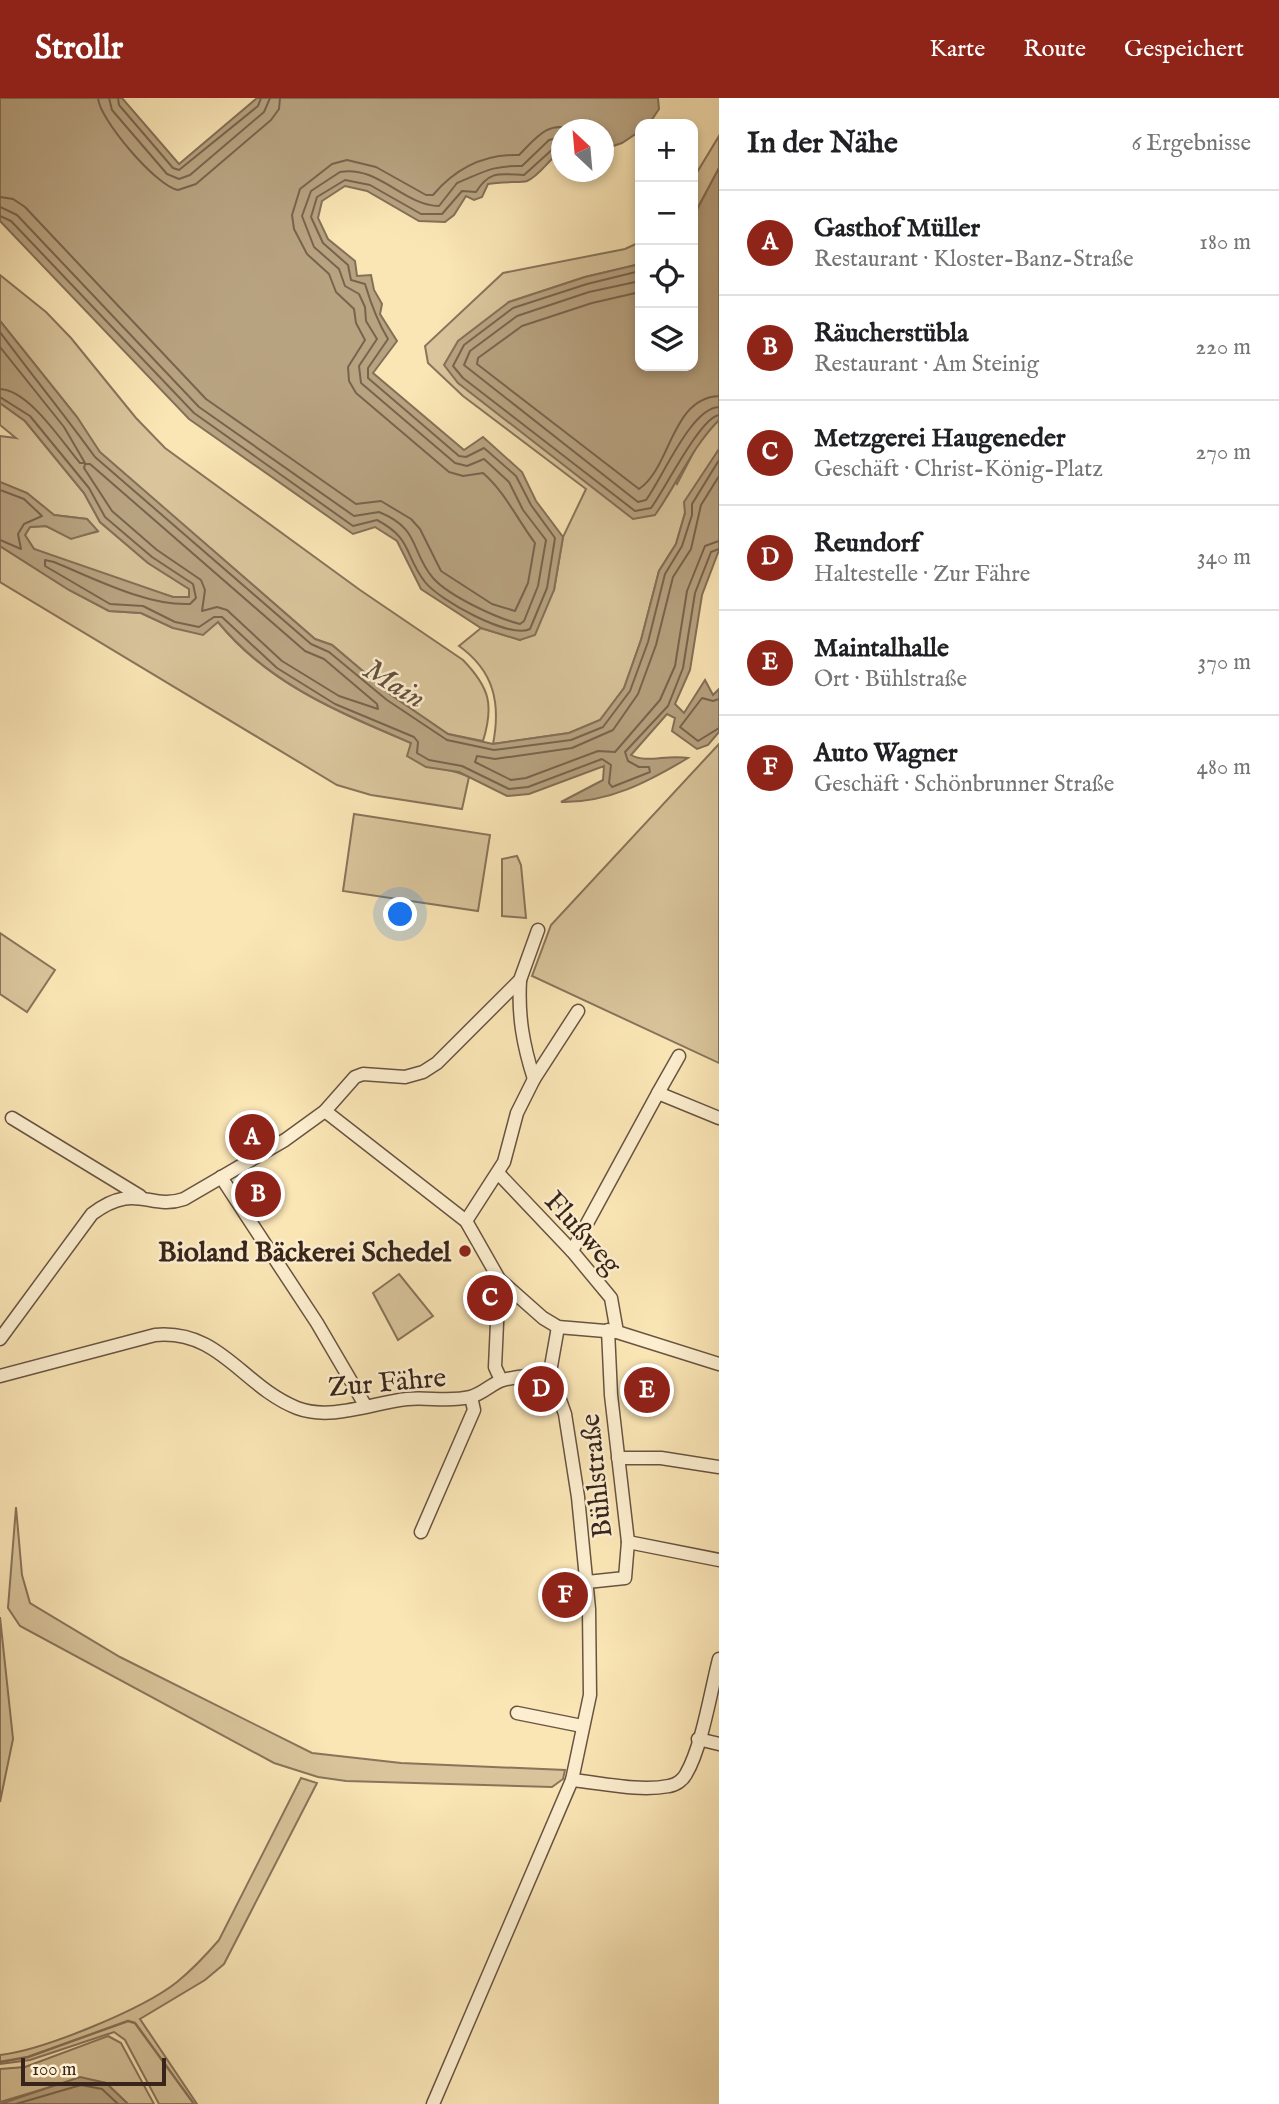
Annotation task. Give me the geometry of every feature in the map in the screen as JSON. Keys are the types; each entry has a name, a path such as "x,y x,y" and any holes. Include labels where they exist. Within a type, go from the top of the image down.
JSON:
{"street":[{"path":"534,1079 522,1042 519,1006 520,980 538,930"},
{"path":"0,1339 92,1214 112,1201 140,1196 177,1201 285,1140 325,1111 355,1077 363,1074 405,1077 423,1072 492,1011 520,980"},
{"path":"466,1221 498,1173 511,1144 517,1113 534,1079 578,1011"},
{"path":"572,1251 678,1056"},
{"path":"658,1093 719,1118"},
{"path":"325,1111 466,1221 499,1279 525,1303 558,1327 613,1331 719,1364"},
{"path":"12,1118 140,1196"},
{"name":"Flußweg","path":"498,1173 572,1251 611,1298 613,1331"},
{"path":"221,1177 317,1323 365,1405"},
{"path":"499,1279 495,1367 501,1380"},
{"path":"433,2104 572,1780 590,1695 587,1582 565,1414 550,1371 558,1327"},
{"name":"Bühlstraße","path":"587,1582 625,1578 628,1542 618,1458 613,1331"},
{"name":"Zur Fähre","path":"0,1376 155,1335 173,1333 205,1343 258,1384 300,1409 345,1412 365,1405 407,1399 471,1397 501,1380 550,1371"},
{"path":"421,1532 474,1410 471,1397"},
{"path":"618,1458 661,1458 719,1467"},
{"path":"628,1542 719,1560"},
{"path":"572,1780 640,1787 671,1786 687,1773 719,1659"},
{"path":"517,1713 582,1726"},
{"path":"698,1739 719,1744"}],"shaded area":[{"path":"719,136 719,168 698,208 698,171"},
{"path":"635,244 635,265 585,277 509,302 677,484 702,436 719,420 719,449 685,513 676,544 659,571 641,640 624,688 600,720 569,733 493,744 496,715 492,689 480,666 459,646 481,628 520,640 554,590 563,537 586,489 463,396 428,363 425,346 503,273 625,249"},
{"path":"0,275 46,312 71,338 136,418 165,448 360,590 463,660 479,679 487,698 489,707 483,741 448,734 391,695 332,645 315,639 99,452 77,417 0,321"},
{"path":"0,403 25,421 84,493 100,522 148,563 189,589 189,598 173,597 113,579 34,549 25,535 30,527 46,526 71,538 97,532 87,519 54,515 27,493 0,482 0,436 16,438 0,425"},
{"path":"0,546 69,590 109,611 141,613 173,628 218,622 238,644 282,680 332,708 411,743 408,756 417,761 469,777 462,809 371,795 337,785 0,582"},
{"path":"719,744 719,1063 532,976 551,925"},
{"path":"354,814 490,835 478,911 343,891"},
{"path":"517,856 521,865 526,918 502,916 502,859"},
{"path":"0,933 55,970 27,1012 0,994"},
{"path":"399,1274 433,1316 398,1340 373,1293"},
{"path":"16,1507 22,1575 30,1603 120,1657 312,1753 401,1763 565,1770 563,1779 552,1787 346,1781 318,1777 274,1763 20,1626 8,1608"},
{"path":"0,1617 13,1739 0,1802"},
{"path":"301,1778 317,1783 224,1964 205,1980 140,2019 197,2104 159,2104 125,2040 114,2032 30,2060 0,2064 0,2055 19,2052 66,2037 118,2016 161,1993 194,1967 219,1940"},
{"path":"108,2036 121,2043 154,2104 128,2104 106,2083 80,2078 0,2102 0,2069 25,2067"}],"water":[{"path":"0,98 122,98 179,164 257,98 658,98 659,109 652,119 635,119 635,134 614,146 614,119 551,119 551,160 537,175 524,182 488,184 482,197 474,200 466,196 454,215 445,222 419,221 367,191 345,186 322,201 318,218 328,239 355,261 357,276 371,275 374,290 382,304 380,314 397,341 373,373 464,450 483,437 522,472 536,501 563,537 554,590 535,635 520,640 481,628 421,589 397,541 375,527 353,534 189,419 0,221"},
{"path":"719,168 719,420 693,454 655,515 633,519 458,383 444,365 458,341 509,302 585,277 635,265 635,371 698,371 698,208"},
{"path":"0,321 77,417 100,452 315,639 332,645 391,695 448,734 493,744 569,733 600,720 624,688 641,640 659,571 676,544 685,513 684,502 719,449 719,550 702,595 690,670 675,704 684,713 705,680 713,695 719,689 719,732 708,745 697,749 672,731 675,718 667,714 631,755 644,759 688,758 658,775 611,795 561,802 603,780 604,766 529,794 507,796 459,772 426,767 407,756 411,743 332,707 283,680 238,644 218,622 203,635 173,628 141,613 109,611 69,590 0,546 0,482 27,493 54,515 87,519 98,531 71,539 46,526 30,527 25,535 34,549 173,597 189,597 189,589 148,563 100,522 84,493 25,421 0,403"},
{"path":"80,2077 106,2083 128,2104 0,2104"}],"waterway":[{"path":"0,2062 28,2057 128,2021 135,2023 194,2104"}],"place":[{"name":"Gasthof Müller","path":"252,1137"},
{"name":"Räucherstübla","path":"258,1194"},
{"name":"Bioland Bäckerei Schedel","path":"465,1251"},
{"name":"Metzgerei Haugeneder","path":"490,1298"},
{"name":"Reundorf","path":"541,1389"},
{"name":"Maintalhalle","path":"647,1390"},
{"name":"Auto Wagner","path":"565,1595"}],"water label":[{"name":"Main","path":"395,683"}]}
